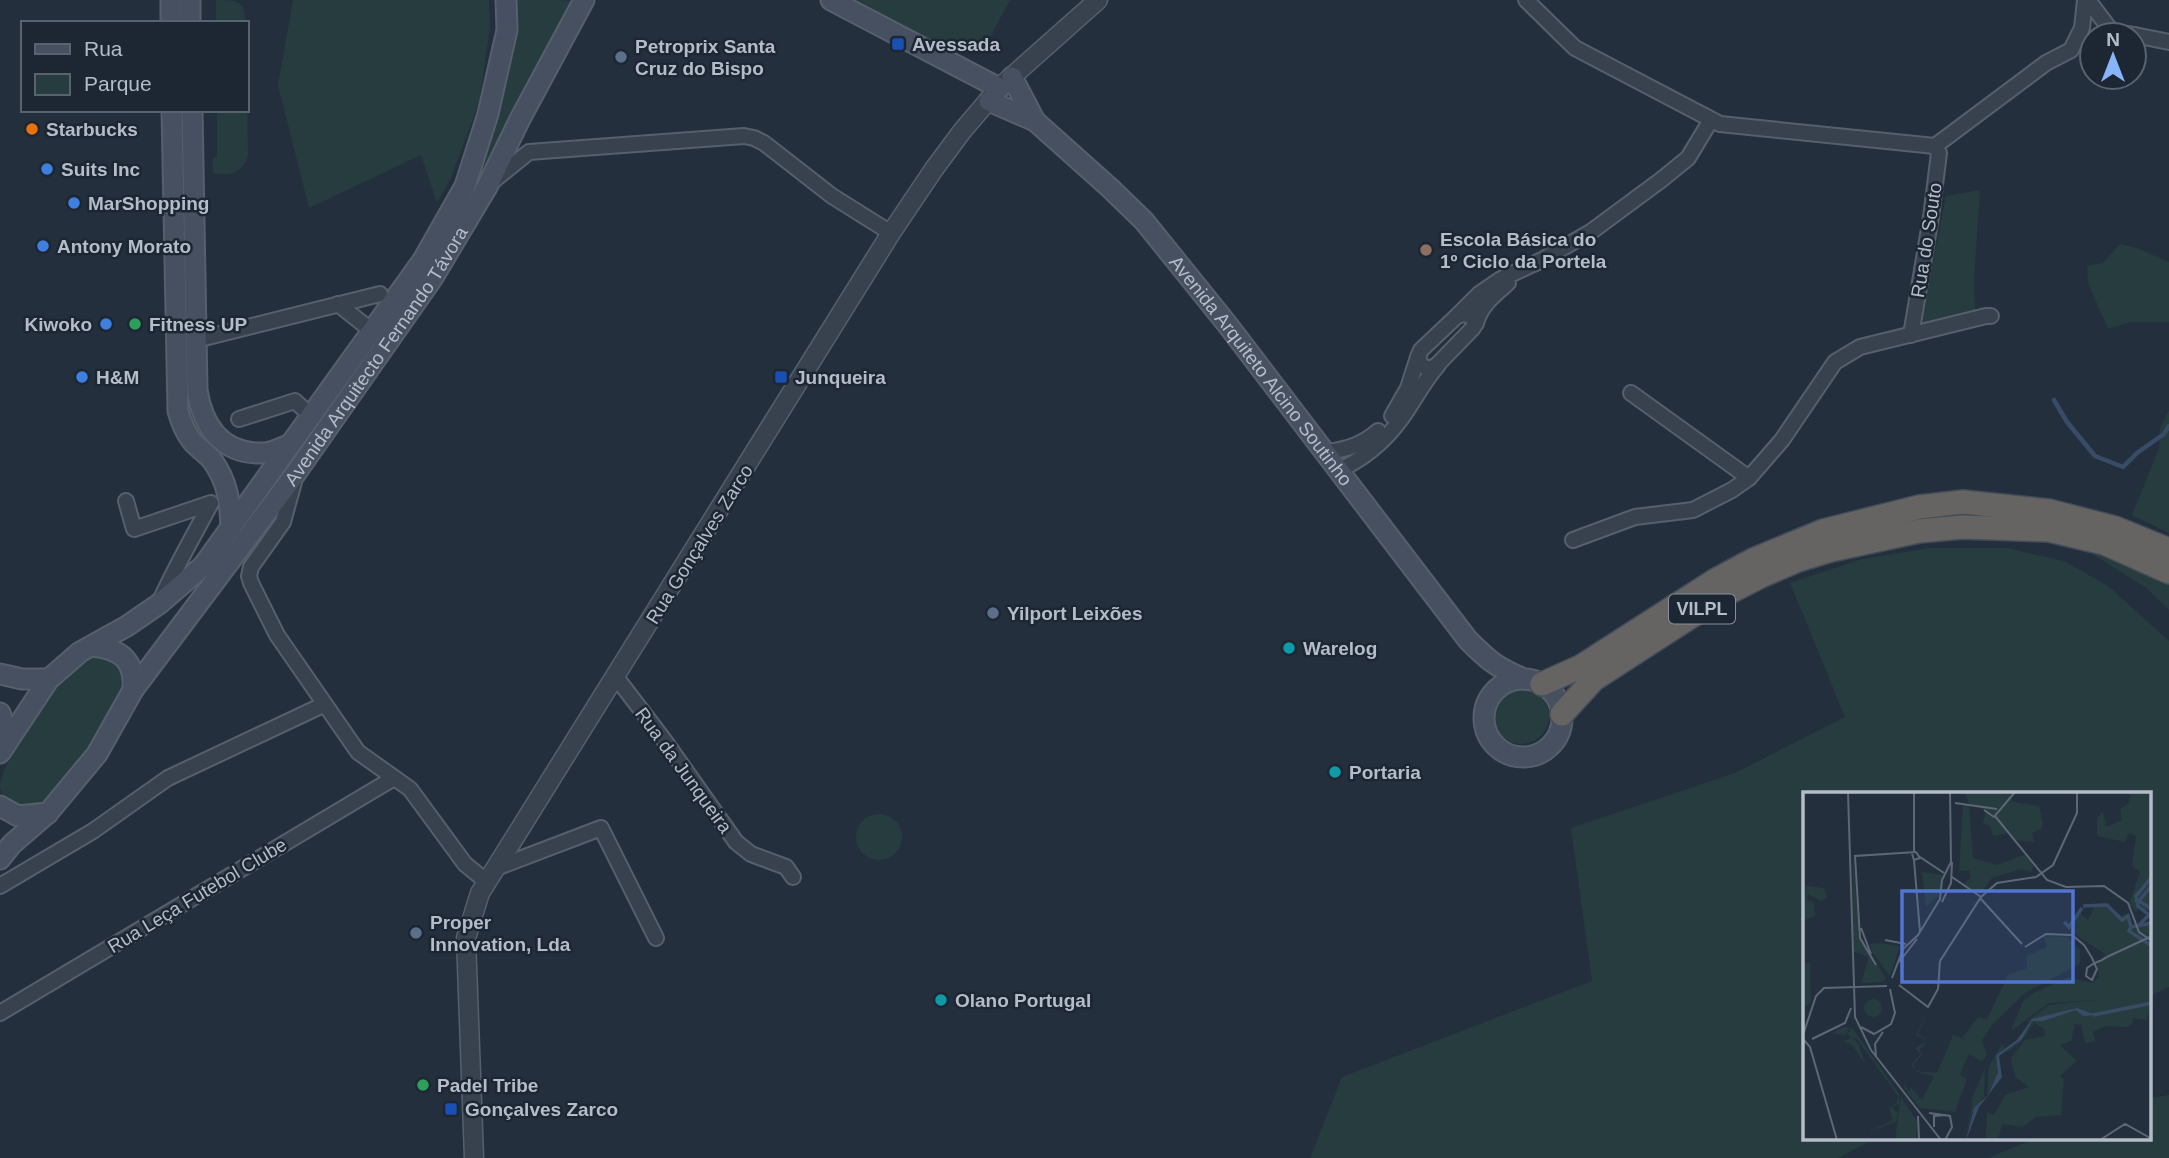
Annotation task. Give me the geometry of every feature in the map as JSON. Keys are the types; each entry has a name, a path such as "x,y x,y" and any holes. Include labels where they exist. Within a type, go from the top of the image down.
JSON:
{"highway":[{"name":"VILPL","path":"1533,682 1582,666 1716,580 1753,560 1823,531 1907,510 1963,502 2049,511 2115,528 2169,550"},
{"name":"VILPL","path":"1562,714 1594,679 1724,595 1798,560 1831,550 1919,531 1962,527 2049,530 2105,543 2169,572"}],"main road":[{"path":"171,0 171,21"},
{"path":"190,0 191,21"},
{"name":"Avenida Arquitecto Fernando Távora","path":"4,745 48,679 80,652 159,604 202,566 423,260 465,186 488,114 508,30 506,0"},
{"name":"Avenida Arquitecto Fernando Távora","path":"0,859 12,844 48,813 97,754 133,690 296,473 432,279 487,187 584,0"},
{"name":"Avenida Arquiteto Alcino Soutinho","path":"831,0 1000,89 1144,221 1227,324 1468,640 1503,671 1533,682"},
{"name":"Avenida Arquiteto Alcino Soutinho","path":"1000,89 1035,121"},
{"path":"172,112 178,411 188,434 211,460 225,485 230,501 231,528"},
{"path":"192,112 197,390 200,411 213,432 225,444 245,451 267,453 291,444"},
{"name":"Avenida Arquiteto Alcino Soutinho","path":"1468,640 1485,677 1487,703"},
{"path":"92,646 117,652 128,663 134,674 133,690"},
{"path":"0,674 22,679 48,679"},
{"path":"1509,682 1533,682 1556,697 1562,714 1559,733 1548,747 1531,756 1513,755 1496,746 1490,739 1484,721 1487,703 1496,690 1509,682"},
{"path":"0,713 4,745"},
{"path":"0,806 18,816 48,813"}],"street":[{"name":"Rua Gonçalves Zarco","path":"474,1158 466,938 480,893 617,677 891,233 934,169 963,130 1000,89 1098,0"},
{"path":"1526,0 1575,48 1720,124 1935,146 2046,63 2071,50 2082,28 2087,0"},
{"path":"2087,0 2103,21"},
{"path":"2148,38 2169,42"},
{"path":"520,119 523,141 529,152"},
{"path":"1324,453 1351,449 1367,441 1386,424 1397,411 1421,350 1479,293 1591,231 1661,180 1688,158 1711,120"},
{"path":"487,187 529,152 744,136 764,143 832,196 891,233"},
{"name":"Rua do Souto","path":"1911,335 1931,217 1939,153 1935,146"},
{"path":"1338,471 1360,459 1390,433 1428,377 1476,323 1490,298 1528,267"},
{"path":"196,340 380,293"},
{"path":"338,304 372,331"},
{"path":"1457,316 1471,316 1476,323"},
{"path":"1573,540 1635,517 1693,510 1732,490 1749,478 1782,440 1835,362 1860,347 1991,316"},
{"path":"1418,357 1421,365 1428,369 1444,359"},
{"path":"1630,393 1749,478"},
{"path":"239,419 295,401 311,416"},
{"path":"1360,459 1357,480 1360,500"},
{"path":"296,473 283,522 251,568 249,576 277,635 358,752 410,789 465,864 492,875 601,828 656,938"},
{"path":"126,501 134,529 211,503 189,546 181,555 159,604"},
{"path":"189,546 193,557 202,566"},
{"name":"Rua da Junqueira","path":"617,677 736,842 751,853 786,867 793,877"},
{"path":"0,886 93,831 168,778 323,705"},
{"name":"Rua Leça Futebol Clube","path":"1,1009 394,779"}],"green space":[{"path":"216,0 234,1 243,10 245,21 216,21"},
{"path":"293,0 489,0 490,28 479,103 450,180 437,203 421,155 309,208 278,85"},
{"path":"515,0 573,2 459,221 499,113 511,57"},
{"path":"857,0 1010,0 989,39 952,52 924,43"},
{"path":"217,112 247,112 248,156 242,166 235,172 213,173 213,158 217,157"},
{"path":"1980,190 1974,279 1975,310 1921,324 1946,196"},
{"path":"2120,244 2137,248 2169,262 2169,322 2131,322 2108,329 2088,283 2087,266 2103,263"},
{"path":"2169,410 2169,533 2132,515 2159,448 2160,428"},
{"path":"2073,542 2169,582 2169,610 2145,587"},
{"path":"1930,548 2007,548 2064,561 2108,586 2169,641 2169,987 2152,995 2152,792 1803,792 1803,1140 1872,1140 1838,1158 1310,1158 1342,1077 1592,981 1571,828 1735,773 1845,717 1790,583 1862,559"},
{"path":"97,656 116,665 124,678 120,694 102,727 75,765 43,802 26,807 11,803 0,788 2,775 19,741 68,673 82,661"},
{"path":"1521,688 1532,690 1541,696 1547,705 1547,727 1541,736 1532,742 1521,744 1510,742 1501,736 1495,727 1493,716 1495,705 1501,696 1510,690"},
{"path":"879,814 895,821 902,837 895,853 879,860 863,853 856,837 863,821"},
{"path":"2169,1095 2169,1158 1988,1158 2032,1140 2152,1140 2152,1098"}],"waterway":[{"path":"2054,400 2067,422 2095,456 2123,467 2137,453 2164,434 2169,426"}],"place":[{"name":"Avessada","path":"898,44"},
{"name":"Petroprix Santa Cruz do Bispo","path":"621,57"},
{"name":"Starbucks","path":"32,129"},
{"name":"Suits Inc","path":"47,169"},
{"name":"MarShopping","path":"74,203"},
{"name":"Antony Morato","path":"43,246"},
{"name":"Escola Básica do 1º Ciclo da Portela","path":"1426,250"},
{"name":"Kiwoko","path":"106,324"},
{"name":"Fitness UP","path":"135,324"},
{"name":"H&M","path":"82,377"},
{"name":"Junqueira","path":"781,377"},
{"name":"Yilport Leixões","path":"993,613"},
{"name":"Warelog","path":"1289,648"},
{"name":"Portaria","path":"1335,772"},
{"name":"Proper Innovation, Lda","path":"416,933"},
{"name":"Olano Portugal","path":"941,1000"},
{"name":"Padel Tribe","path":"423,1085"},
{"name":"Gonçalves Zarco","path":"451,1109"}]}
